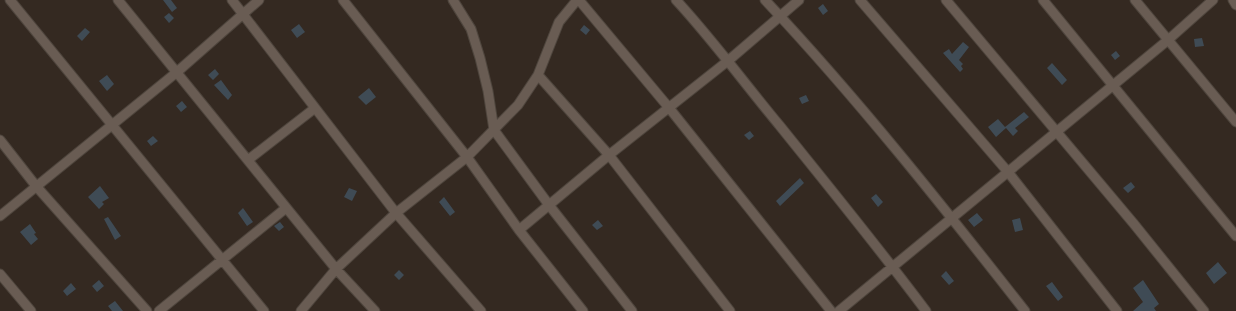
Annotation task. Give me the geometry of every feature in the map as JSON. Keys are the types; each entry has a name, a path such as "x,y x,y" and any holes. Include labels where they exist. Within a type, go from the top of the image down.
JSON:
{"street":[{"path":"10,0 264,311"},
{"path":"118,0 336,269 375,311"},
{"path":"129,0 129,14"},
{"path":"232,0 396,213 481,311"},
{"path":"0,216 177,72 259,0"},
{"path":"343,0 467,157 519,230 583,311"},
{"path":"453,0 471,29 488,91 494,130 626,309"},
{"path":"564,0 570,8"},
{"path":"301,311 336,269 396,213 467,157 518,105 538,75 559,22 578,0 670,109 831,311"},
{"path":"676,0 729,60 743,81 892,266 926,311"},
{"path":"765,0 952,218 1025,311"},
{"path":"519,230 609,155 670,109 799,0"},
{"path":"860,0 1008,172 1117,311"},
{"path":"946,0 1134,224 1204,311"},
{"path":"1043,0 1236,236"},
{"path":"1135,0 1236,122"},
{"path":"839,311 1168,40 1213,0"},
{"path":"1232,0 1236,4"},
{"path":"538,75 609,155 730,311"},
{"path":"248,160 315,108"},
{"path":"0,140 36,186 147,311"},
{"path":"160,311 286,208"},
{"path":"0,274 31,311"}],"building":[{"path":"163,0 171,0 177,8 172,12"},
{"path":"823,4 828,11 823,15 818,8"},
{"path":"169,13 174,18 169,23 164,17"},
{"path":"299,24 305,32 297,38 291,30"},
{"path":"584,25 590,30 586,35 580,30"},
{"path":"85,28 90,32 82,41 77,36"},
{"path":"1202,38 1204,46 1195,47 1194,39"},
{"path":"963,42 969,47 959,60 963,64 961,66 963,69 960,72 943,53 949,49 952,54"},
{"path":"1116,51 1120,56 1115,60 1111,55"},
{"path":"1052,63 1067,80 1062,85 1047,68"},
{"path":"215,69 219,74 213,80 208,75"},
{"path":"107,75 114,84 107,91 99,81"},
{"path":"221,80 232,95 228,100 214,85"},
{"path":"369,88 376,97 366,105 358,97"},
{"path":"806,95 809,101 802,104 799,98"},
{"path":"182,101 187,107 181,112 176,106"},
{"path":"1024,112 1029,117 1015,128 1018,131 1013,136 1006,128 996,137 988,127 998,119 1005,127"},
{"path":"750,131 754,136 749,140 744,135"},
{"path":"153,136 158,141 151,146 147,141"},
{"path":"800,178 804,183 780,206 776,201"},
{"path":"1131,182 1135,187 1128,193 1123,188"},
{"path":"100,186 109,198 102,202 104,204 99,209 88,197"},
{"path":"349,188 357,191 352,201 344,197"},
{"path":"876,194 883,202 878,207 871,198"},
{"path":"444,197 455,212 450,216 439,202"},
{"path":"243,208 253,222 247,226 238,213"},
{"path":"977,213 983,220 974,227 968,220"},
{"path":"108,217 121,236 115,240 104,219"},
{"path":"1020,218 1023,230 1015,232 1012,220"},
{"path":"598,220 603,226 597,230 592,225"},
{"path":"280,222 284,227 279,231 274,226"},
{"path":"30,224 38,239 31,245 20,232"},
{"path":"1218,262 1227,273 1214,284 1206,273"},
{"path":"399,270 404,275 399,280 394,275"},
{"path":"946,271 954,281 949,285 941,276"},
{"path":"99,280 104,286 97,292 92,286"},
{"path":"1143,280 1159,304 1154,308 1156,311 1133,311 1143,302 1133,288"},
{"path":"1052,282 1063,297 1058,301 1046,286"},
{"path":"71,283 76,289 67,296 63,291"},
{"path":"115,301 123,311 112,311 108,306"}]}
